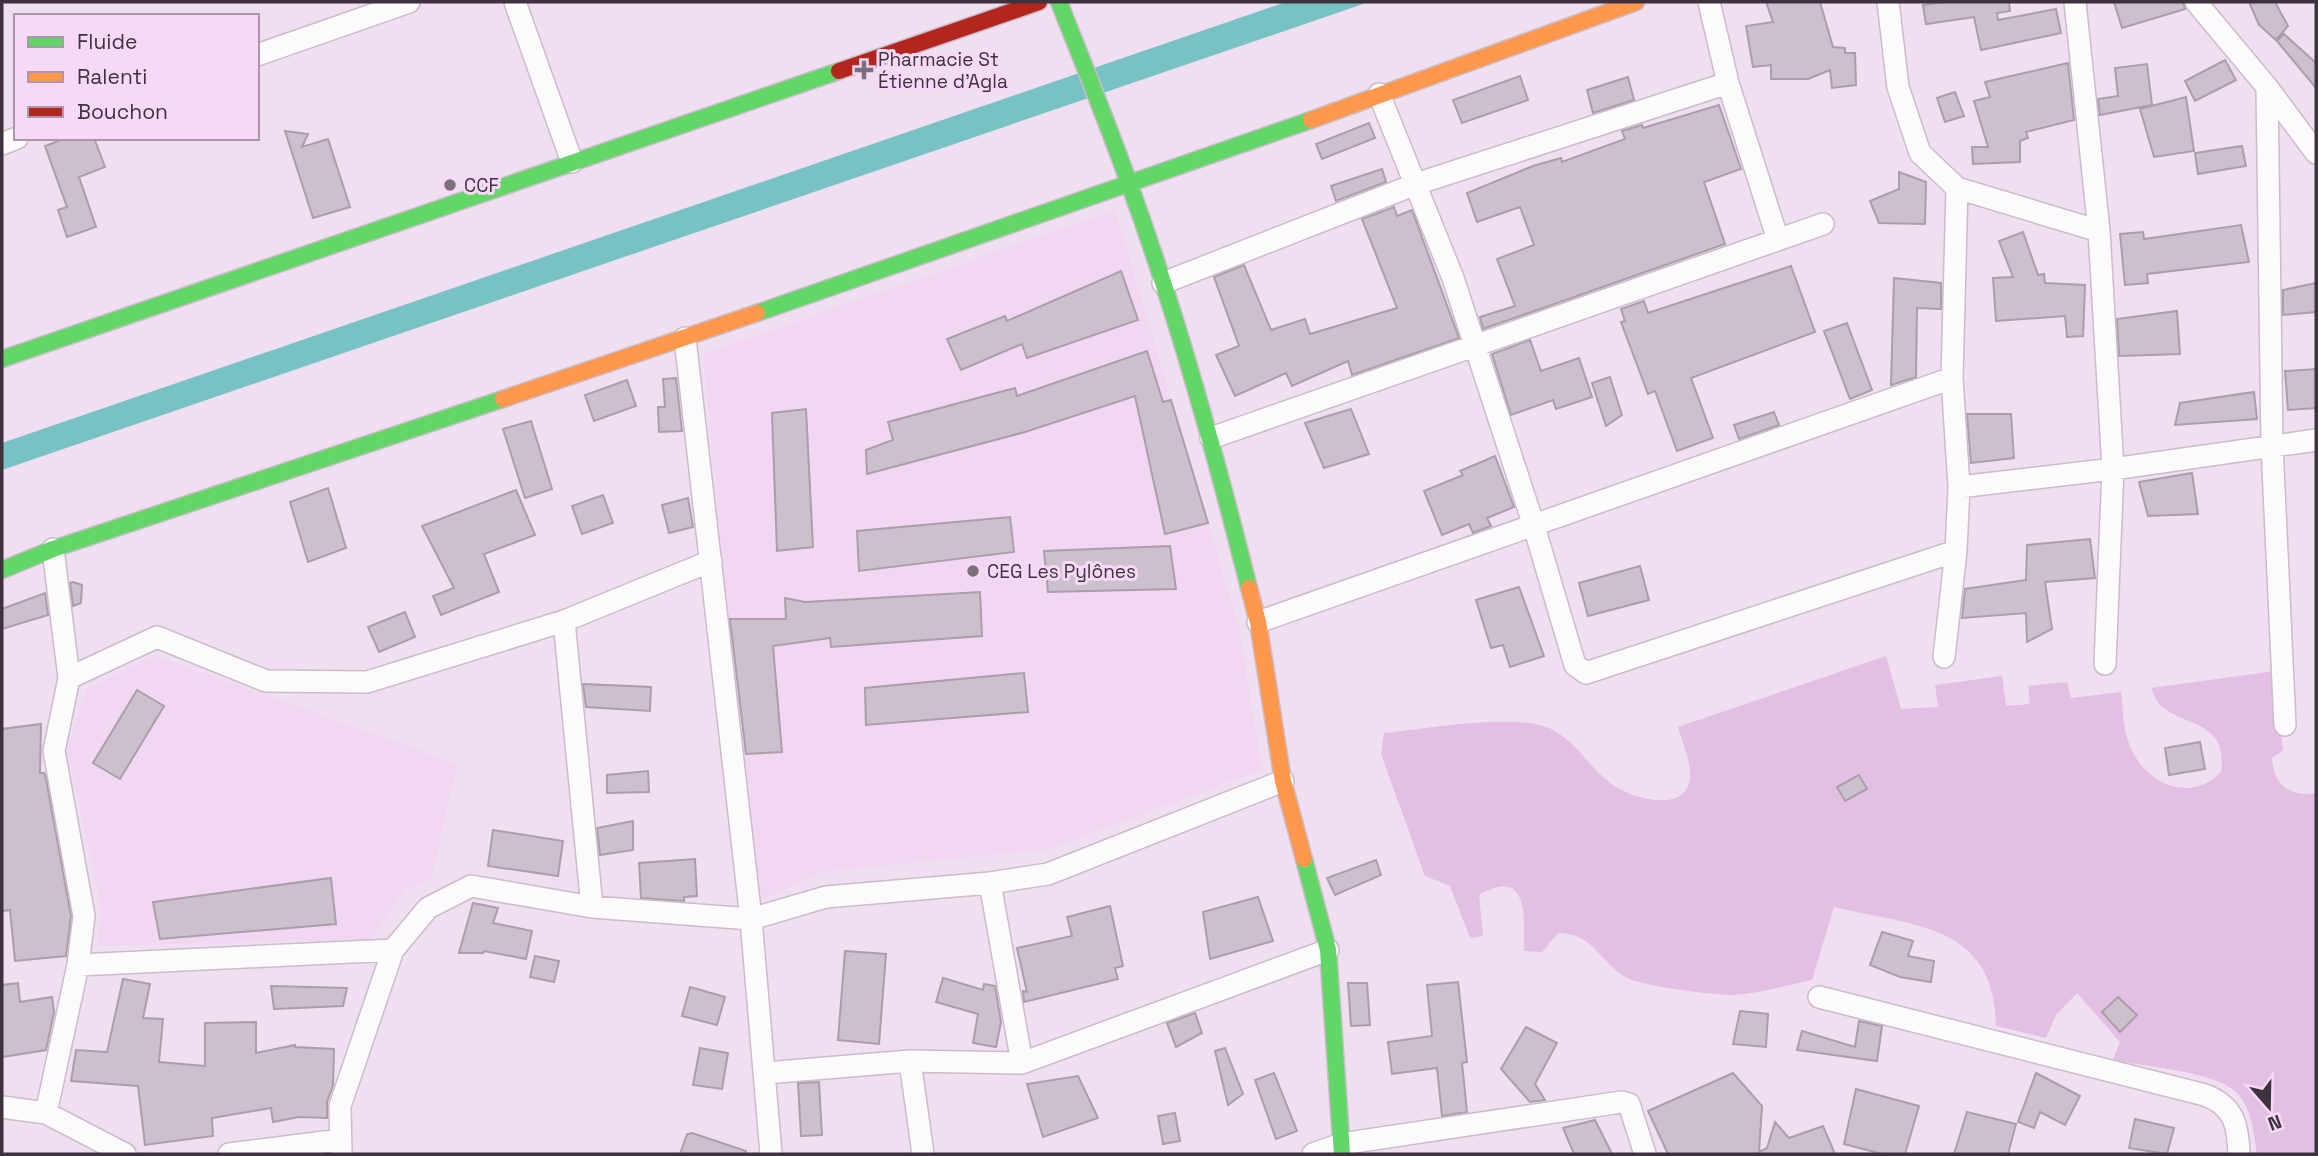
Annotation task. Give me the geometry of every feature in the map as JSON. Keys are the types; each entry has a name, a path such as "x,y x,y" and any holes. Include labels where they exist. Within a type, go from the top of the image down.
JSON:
{"street":[{"path":"259,54 409,2"},
{"path":"515,2 572,162"},
{"path":"2,359 1039,2"},
{"path":"1059,2 1130,185 1163,283 1211,438 1258,622 1283,781 1328,950 1342,1149"},
{"path":"2,570 52,549 685,338 1130,185 1636,2"},
{"path":"1709,2 1728,83 1778,240"},
{"path":"1888,2 1898,87 1909,129 1920,153 1957,188 2099,231"},
{"path":"2075,2 2099,231 2113,469 2105,664"},
{"path":"2196,2 2267,87 2316,153"},
{"path":"1163,283 1416,184 1728,83"},
{"path":"2267,87 2272,446 2285,725"},
{"path":"1379,94 1453,278 1534,523 1575,665 1586,673 1956,551"},
{"path":"1944,657 1956,551 1959,487 1952,378 1957,188"},
{"path":"1211,438 1823,224"},
{"path":"685,338 751,919 771,1154"},
{"path":"1258,622 1952,378"},
{"path":"1959,487 2113,469 2316,440"},
{"path":"46,1113 78,965 84,916 54,751 69,678 52,549"},
{"path":"69,678 156,637 266,681 367,682 564,621 711,561"},
{"path":"564,621 592,907"},
{"path":"229,1154 340,1147 340,1107 393,950 429,908 471,886 592,907 751,919 826,897 990,883 1048,874 1283,781"},
{"path":"990,883 1022,1063"},
{"path":"78,965 393,950"},
{"path":"765,1073 910,1062 1022,1063 1328,950"},
{"path":"1819,997 2205,1095 2220,1101 2233,1114 2239,1154"},
{"path":"910,1062 923,1154"},
{"path":"1313,1154 1621,1102 1629,1104 1645,1154"},
{"path":"2,1107 46,1113 98,1147 125,1154"}],"shaded area":[{"name":"CEG Les Pylônes","path":"1115,210 1239,628 1262,770 1048,849 821,872 754,903 703,354"},
{"path":"154,655 457,764 431,880 406,889 370,939 97,946 101,906 67,750 87,688"},
{"path":"1886,656 1901,709 1938,707 1935,685 2002,676 2006,706 2030,704 2028,686 2067,682 2071,698 2121,692 2126,734 2137,759 2146,771 2157,779 2183,788 2209,782 2221,772 2222,756 2212,735 2204,728 2162,707 2151,688 2275,671 2283,750 2272,758 2276,776 2285,788 2291,791 2316,793 2316,1154 2257,1154 2252,1122 2246,1106 2237,1093 2227,1086 2197,1075 2113,1060 2120,1042 2077,993 2056,1015 2046,1038 1996,1026 1992,992 1981,967 1965,948 1944,935 1892,919 1834,907 1812,980 1733,995 1678,990 1635,981 1618,972 1581,938 1571,935 1558,933 1542,952 1524,951 1521,900 1516,892 1508,887 1496,888 1479,895 1483,936 1470,938 1450,886 1425,876 1381,754 1384,733 1468,723 1534,724 1549,728 1566,739 1601,776 1618,788 1643,798 1670,800 1680,796 1688,787 1690,774 1678,727"}],"water":[{"path":"1286,2 1369,2 2,470 2,443"}],"building":[{"path":"1766,2 1820,2 1833,47 1845,48 1845,53 1855,53 1856,85 1832,88 1830,70 1808,79 1771,79 1771,65 1753,67 1746,26 1773,22"},
{"path":"1943,2 2009,2 2010,11 1997,13 1998,20 2056,9 2061,33 1981,50 1974,17 1926,24 1923,5"},
{"path":"2114,2 2183,2 2185,9 2122,28"},
{"path":"2249,2 2275,2 2288,26 2276,40 2259,25"},
{"path":"2284,34 2316,63 2316,88 2277,41"},
{"path":"2225,60 2236,80 2195,101 2185,81"},
{"path":"2068,63 2074,120 2026,132 2028,138 2020,141 2020,162 1973,164 1972,147 1988,147 1974,101 1990,97 1985,82"},
{"path":"2147,64 2152,105 2100,115 2098,99 2118,96 2115,68"},
{"path":"1520,76 1528,100 1462,123 1453,100"},
{"path":"1628,77 1634,100 1593,113 1587,90"},
{"path":"1955,92 1964,116 1945,122 1937,98"},
{"path":"2186,97 2194,151 2154,157 2140,109"},
{"path":"1719,105 1741,169 1704,182 1725,244 1483,329 1480,317 1515,306 1497,259 1534,245 1520,207 1477,222 1467,193 1533,166 1561,158 1562,162 1625,139 1622,131 1642,125 1643,128"},
{"path":"1369,123 1375,138 1322,159 1316,144"},
{"path":"285,131 308,134 302,147 328,139 350,207 313,218"},
{"path":"61,140 95,140 105,167 79,177 96,227 67,237 58,210 67,207 45,146"},
{"path":"2242,146 2246,166 2198,174 2195,153"},
{"path":"1382,169 1386,182 1336,201 1331,186"},
{"path":"1899,172 1926,182 1925,224 1879,223 1870,201 1899,189"},
{"path":"1394,207 1397,216 1412,210 1459,338 1352,375 1348,361 1292,386 1286,373 1235,396 1216,355 1239,346 1214,277 1244,265 1271,330 1305,319 1310,334 1397,308 1362,219"},
{"path":"2241,225 2249,262 2147,274 2148,283 2125,285 2120,234 2143,232 2144,239"},
{"path":"2023,232 2038,275 2044,274 2045,283 2085,285 2083,336 2067,337 2065,316 1996,321 1993,278 2013,277 1999,241"},
{"path":"1791,266 1815,332 1691,378 1713,438 1677,451 1655,391 1648,394 1621,322 1625,321 1621,309 1644,301 1648,313"},
{"path":"1121,271 1138,320 1027,358 1022,344 961,370 947,339 1005,316 1007,321"},
{"path":"1894,278 1941,283 1941,309 1917,308 1916,377 1891,385"},
{"path":"2316,283 2316,312 2283,315 2283,290"},
{"path":"2177,311 2180,354 2119,356 2117,319"},
{"path":"1847,323 1872,390 1850,399 1824,331"},
{"path":"1530,340 1541,371 1579,358 1592,397 1556,409 1553,400 1511,415 1492,354"},
{"path":"1147,351 1163,402 1171,400 1208,523 1165,534 1135,396 1025,432 867,474 866,450 893,440 888,422 1015,388 1017,396"},
{"path":"2316,369 2316,408 2288,410 2285,371"},
{"path":"1610,377 1622,415 1606,426 1592,383"},
{"path":"676,378 682,431 659,432 658,407 665,407 663,379"},
{"path":"627,380 636,406 594,421 585,395"},
{"path":"2254,392 2257,419 2175,425 2180,403"},
{"path":"806,409 813,547 777,551 772,413"},
{"path":"1351,409 1369,454 1324,468 1305,423"},
{"path":"1774,412 1779,425 1739,439 1734,425"},
{"path":"1967,414 2011,414 2014,458 1971,463"},
{"path":"531,421 552,489 525,498 503,429"},
{"path":"1495,456 1514,507 1487,518 1491,526 1473,533 1469,524 1442,535 1424,491 1463,475 1460,471"},
{"path":"2192,473 2198,514 2148,516 2139,482"},
{"path":"328,488 346,548 308,562 290,502"},
{"path":"516,490 535,535 484,554 499,592 441,615 433,596 454,588 422,526"},
{"path":"603,495 613,523 582,534 572,506"},
{"path":"688,498 693,527 669,533 662,505"},
{"path":"1010,517 1014,552 859,571 857,531"},
{"path":"2090,539 2095,578 2045,582 2052,629 2027,642 2026,613 1962,618 1965,589 2026,580 2027,545"},
{"path":"1170,546 1176,589 1048,592 1044,551"},
{"path":"1640,566 1649,600 1588,616 1579,583"},
{"path":"70,583 82,585 81,603 73,606"},
{"path":"1519,587 1544,656 1510,667 1503,645 1491,648 1476,600"},
{"path":"980,592 982,636 831,647 830,638 773,646 782,752 746,754 730,619 786,619 785,598 805,602"},
{"path":"45,593 48,615 2,629 2,609"},
{"path":"405,612 415,637 379,652 368,627"},
{"path":"1024,673 1028,712 866,725 865,688"},
{"path":"583,684 651,687 650,711 586,707"},
{"path":"137,690 164,706 120,779 93,763"},
{"path":"41,724 40,773 44,773 46,779 71,916 66,956 15,961 10,910 2,911 2,729"},
{"path":"2200,742 2205,769 2169,775 2165,748"},
{"path":"648,771 649,792 607,793 607,775"},
{"path":"1859,775 1867,789 1845,801 1837,787"},
{"path":"633,821 633,850 600,855 597,828"},
{"path":"493,830 563,841 558,876 488,866"},
{"path":"695,859 697,896 684,897 684,901 641,898 639,863"},
{"path":"1376,860 1381,875 1335,895 1327,878"},
{"path":"331,878 336,924 160,939 153,902"},
{"path":"1258,897 1273,941 1210,959 1203,912"},
{"path":"473,903 498,908 493,923 532,931 526,959 484,951 459,953"},
{"path":"1110,906 1123,966 1115,968 1118,979 1024,1002 1023,991 1027,992 1017,948 1072,936 1067,917"},
{"path":"1882,932 1913,941 1908,956 1934,961 1931,982 1900,977 1870,965"},
{"path":"845,951 886,954 879,1044 838,1040"},
{"path":"535,956 559,961 554,982 530,977"},
{"path":"943,978 983,990 984,984 995,986 1001,1022 996,1047 973,1043 978,1014 936,1002"},
{"path":"123,979 150,984 143,1018 163,1019 159,1062 205,1066 205,1023 256,1022 256,1053 295,1045 334,1049 333,1085 327,1102 327,1118 299,1117 273,1122 271,1108 212,1118 213,1136 145,1145 138,1086 71,1081 76,1050 107,1052"},
{"path":"1458,982 1467,1062 1462,1063 1467,1112 1442,1116 1437,1068 1392,1074 1388,1042 1432,1036 1427,985"},
{"path":"18,983 20,1002 52,997 54,1012 46,1050 2,1057 2,985"},
{"path":"1348,983 1367,983 1370,1025 1351,1026"},
{"path":"271,986 347,988 343,1006 274,1009"},
{"path":"690,987 725,997 717,1025 682,1016"},
{"path":"2118,997 2137,1015 2120,1032 2102,1012"},
{"path":"1740,1011 1768,1014 1766,1047 1733,1044"},
{"path":"1195,1013 1202,1033 1176,1047 1167,1023"},
{"path":"1859,1021 1882,1026 1877,1061 1797,1050 1802,1031 1855,1047"},
{"path":"1526,1027 1557,1043 1535,1084 1545,1100 1530,1102 1501,1069"},
{"path":"700,1048 728,1053 722,1089 693,1085"},
{"path":"1225,1048 1243,1094 1228,1105 1215,1051"},
{"path":"1274,1073 1297,1131 1276,1139 1255,1080"},
{"path":"1733,1073 1762,1106 1759,1152 1767,1148 1775,1122 1789,1138 1823,1126 1835,1154 1668,1154 1648,1111"},
{"path":"2036,1073 2080,1096 2065,1125 2040,1112 2034,1128 2018,1122"},
{"path":"1078,1076 1098,1118 1043,1137 1027,1084"},
{"path":"819,1082 822,1135 801,1136 798,1083"},
{"path":"1856,1089 1919,1106 1905,1154 1882,1154 1844,1144"},
{"path":"1967,1112 2016,1124 2008,1154 1954,1154"},
{"path":"1175,1113 1180,1141 1163,1144 1158,1116"},
{"path":"2135,1119 2174,1128 2167,1154 2129,1148"},
{"path":"1595,1120 1612,1154 1574,1154 1563,1128"},
{"path":"692,1133 746,1151 746,1154 680,1154 687,1134"}],"traffic: fast":[{"path":"1059,2 1148,236 1209,436 1249,588"},
{"path":"2,359 839,71"},
{"path":"757,313 1311,120"},
{"path":"2,570 53,549 503,399"},
{"path":"1304,859 1328,950 1342,1154"}],"traffic: slow":[{"path":"1311,120 1636,2"},
{"path":"503,399 757,313"},
{"path":"1249,588 1258,622 1283,781 1304,859"}],"traffic: jam":[{"path":"839,71 1039,2"}],"place":[{"name":"Pharmacie St Étienne d'Agla","path":"864,70"},
{"name":"CCF","path":"450,185"},
{"name":"CEG Les Pylônes","path":"973,571"}]}
